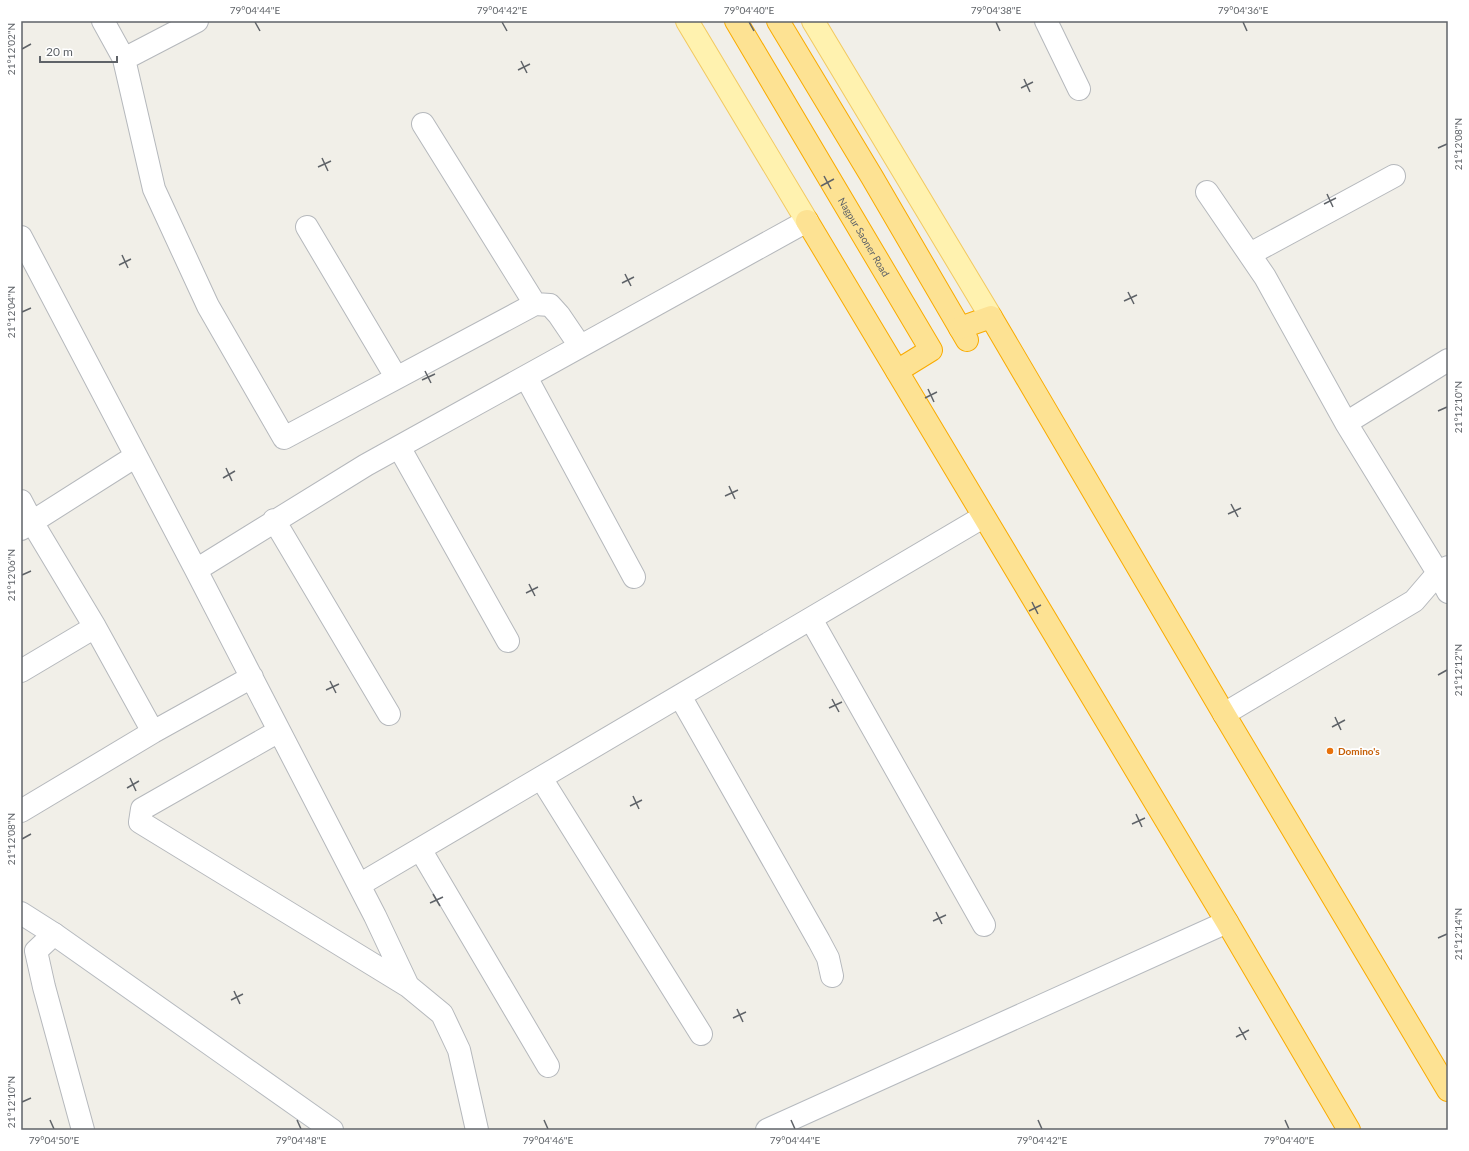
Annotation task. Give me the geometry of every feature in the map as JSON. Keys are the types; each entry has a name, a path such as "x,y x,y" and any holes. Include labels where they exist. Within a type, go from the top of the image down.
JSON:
{"highway":[{"name":"Nagpur Saoner Road","path":"736,21 931,350 897,371"},
{"path":"778,21 964,334 991,316 1224,714 1448,1090"},
{"path":"807,221 1227,922 1349,1130"}],"main road":[{"path":"687,21 807,221"},
{"path":"813,21 991,316"}],"street":[{"path":"103,21 124,59 154,189 208,306 284,438 535,304 550,305 559,315 580,346"},
{"path":"124,59 197,21"},
{"path":"1046,21 1079,89"},
{"path":"423,124 535,304"},
{"path":"1250,254 1394,176"},
{"path":"1207,192 1265,277 1346,423 1443,570 1448,592"},
{"path":"196,570 274,520 366,465 807,221"},
{"path":"307,227 396,377"},
{"path":"21,237 252,677 359,885 408,986"},
{"path":"1346,423 1448,360"},
{"path":"526,377 634,577"},
{"path":"399,447 508,641"},
{"path":"26,526 136,456"},
{"path":"21,501 26,526 95,627 153,732"},
{"path":"359,885 983,517"},
{"path":"274,520 389,714"},
{"path":"1224,714 1414,601 1443,570"},
{"path":"811,619 984,925"},
{"path":"21,671 95,627"},
{"path":"21,811 153,732 252,677"},
{"path":"680,696 819,941 828,958 832,976"},
{"path":"279,731 142,809 140,822 408,986 442,1014 459,1050 477,1130"},
{"path":"541,778 701,1034"},
{"path":"420,849 548,1066"},
{"path":"21,913 54,934 332,1130"},
{"path":"767,1130 1227,922"},
{"path":"54,934 36,951 44,987 83,1130"}],"place":[{"name":"Domino's","path":"1330,751"}]}
